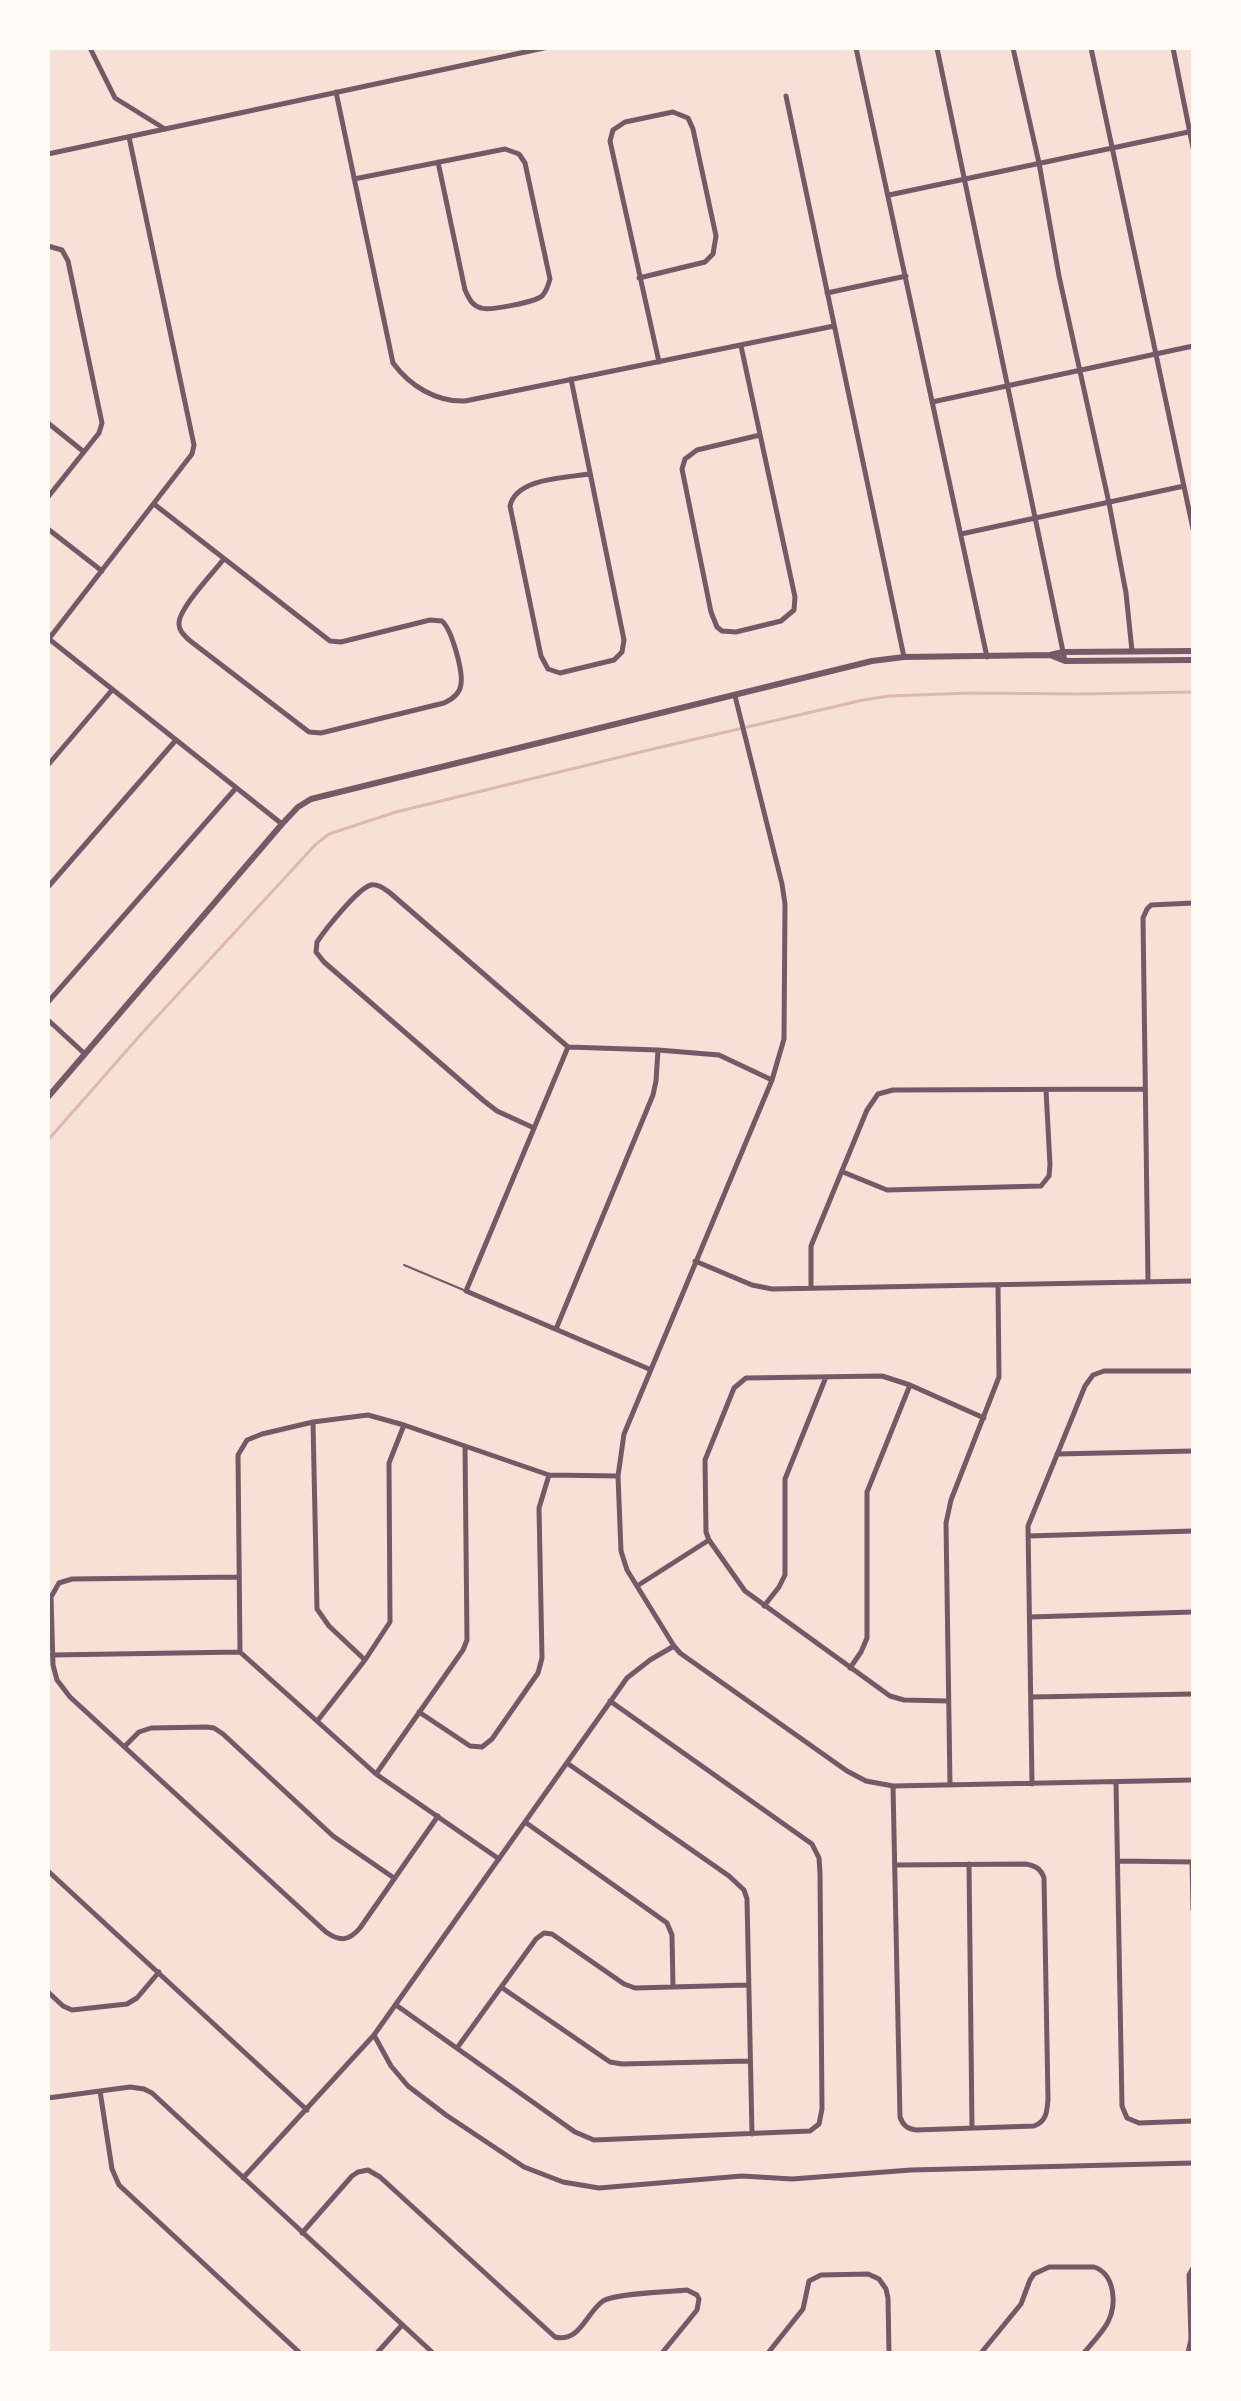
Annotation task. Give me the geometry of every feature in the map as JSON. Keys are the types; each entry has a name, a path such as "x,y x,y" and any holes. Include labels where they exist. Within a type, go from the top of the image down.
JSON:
{"street":[{"path":"90,48 115,98 165,129"},
{"path":"48,154 544,48"},
{"path":"856,48 987,657"},
{"path":"937,48 1065,661"},
{"path":"1013,48 1109,503 1128,603 1132,651"},
{"path":"1091,48 1193,529"},
{"path":"1173,48 1193,148"},
{"path":"336,92 393,363 403,376 445,401 465,401 834,326"},
{"path":"786,96 904,657"},
{"path":"639,278 705,262 716,248 693,129 688,118 678,113 625,122 610,135 610,146 639,278 659,362"},
{"path":"889,195 1191,132"},
{"path":"129,137 194,445 192,454 48,639 282,824"},
{"path":"354,179 438,162 505,149 519,154 525,163 550,279 544,294 536,299 486,310 470,301 465,290 438,162"},
{"path":"48,246 62,250 68,261 101,415 99,433 48,497"},
{"path":"827,293 906,276"},
{"path":"741,346 760,435 795,604 790,615 781,621 729,633 717,627 711,612 682,469 685,459 697,450 760,435"},
{"path":"932,402 1193,346"},
{"path":"571,379 624,633 624,646 614,660 560,673 548,669 541,656 510,506 521,487 589,474"},
{"path":"48,423 84,452"},
{"path":"961,534 1184,486"},
{"path":"154,504 330,641 341,642 430,620 442,621 451,632 461,679 460,690 444,703 321,733 309,732 180,630 179,620 183,610 223,560"},
{"path":"48,529 102,571"},
{"path":"48,1097 282,824 298,807 311,799 872,661 904,657 987,657 1063,652 1193,651"},
{"path":"1050,655 1065,661 1193,660"},
{"path":"48,765 112,690"},
{"path":"735,696 785,904 783,1048 624,1434 618,1476 621,1551 627,1570 674,1646 685,1657 847,1771 866,1781 893,1786 1193,1780"},
{"path":"48,887 176,740"},
{"path":"48,1002 236,788"},
{"path":"534,1128 490,1107 316,952 315,947 321,936 361,892 371,885 377,885 389,892 568,1047 658,1050 725,1057 772,1080"},
{"path":"1148,1281 1143,918 1147,909 1157,904 1193,903"},
{"path":"48,1020 85,1054"},
{"path":"568,1047 466,1291 649,1369"},
{"path":"556,1329 653,1095 658,1050"},
{"path":"811,1288 811,1246 867,1110 882,1092 1145,1089"},
{"path":"843,1172 887,1190 1041,1186 1049,1176 1050,1165 1046,1090"},
{"path":"695,1261 763,1288 1193,1281"},
{"path":"950,1785 946,1523 951,1500 997,1385 1000,1365 998,1286"},
{"path":"1032,1784 1029,1520 1085,1386 1093,1375 1104,1371 1193,1371"},
{"path":"948,1701 898,1699 850,1668 737,1583 709,1540 705,1524 705,1460 734,1388 742,1380 753,1377 882,1376 984,1418"},
{"path":"764,1606 785,1575 784,1488 787,1471 826,1377"},
{"path":"850,1668 867,1638 869,1485 910,1385"},
{"path":"240,1652 237,1461 240,1449 247,1440 313,1422 368,1415 549,1475 618,1476"},
{"path":"313,1422 317,1609 329,1626 365,1660"},
{"path":"318,1720 365,1660 391,1617 389,1463 404,1425"},
{"path":"376,1774 467,1640 465,1446"},
{"path":"1057,1454 1193,1451"},
{"path":"419,1712 470,1746 482,1747 492,1739 538,1673 542,1658 539,1508 549,1475"},
{"path":"1028,1536 1193,1531"},
{"path":"637,1586 709,1540"},
{"path":"239,1577 72,1579 59,1583 51,1597 52,1655 54,1674 60,1686 334,1938 345,1940 355,1934 438,1816"},
{"path":"1030,1617 1193,1612"},
{"path":"243,2178 374,2035 627,1678 674,1646"},
{"path":"52,1655 240,1652 376,1774 499,1859"},
{"path":"1032,1697 1193,1694"},
{"path":"396,2005 575,2132 594,2140 810,2131 819,2124 822,2109 820,1873 817,1850 610,1701"},
{"path":"125,1746 139,1732 151,1728 214,1728 333,1836 394,1878"},
{"path":"567,1763 744,1890 747,1899 752,2134"},
{"path":"1116,1782 1122,2106 1127,2118 1139,2123 1193,2121"},
{"path":"893,1786 902,2123 911,2129 1034,2126 1043,2120 1048,2099 1044,1878 1034,1865 896,1865"},
{"path":"525,1822 667,1923 672,1935 673,1987"},
{"path":"1118,1861 1193,1862 1193,1910"},
{"path":"969,1864 972,2128"},
{"path":"48,1871 307,2110"},
{"path":"457,2048 536,1939 544,1933 552,1934 630,1986 747,1985"},
{"path":"48,1992 72,2010 127,2004 137,1998 159,1972"},
{"path":"501,1987 610,2062 749,2061"},
{"path":"374,2035 391,2066 408,2086 446,2115 524,2167 563,2182 599,2188 742,2176 792,2179 911,2170 1193,2163"},
{"path":"48,2098 137,2087 152,2093 433,2353"},
{"path":"100,2091 112,2169 119,2185 300,2353"},
{"path":"302,2233 352,2176 368,2170 380,2177 555,2337 564,2339 573,2336 597,2307 610,2298 692,2292 699,2299 697,2310 662,2353"},
{"path":"981,2353 1021,2304 1034,2274 1049,2267 1094,2267 1101,2269 1109,2278 1111,2311 1107,2323 1084,2353"},
{"path":"1188,2353 1191,2339 1189,2275 1193,2268"},
{"path":"768,2353 803,2309 809,2281 821,2275 868,2274 879,2279 886,2289 889,2353"},
{"path":"377,2353 402,2325"}],"lane":[{"path":"404,1265 466,1291"}],"waterway":[{"path":"48,1140 143,1032 315,845 329,834 396,812 863,700 970,693 1193,692"}]}
